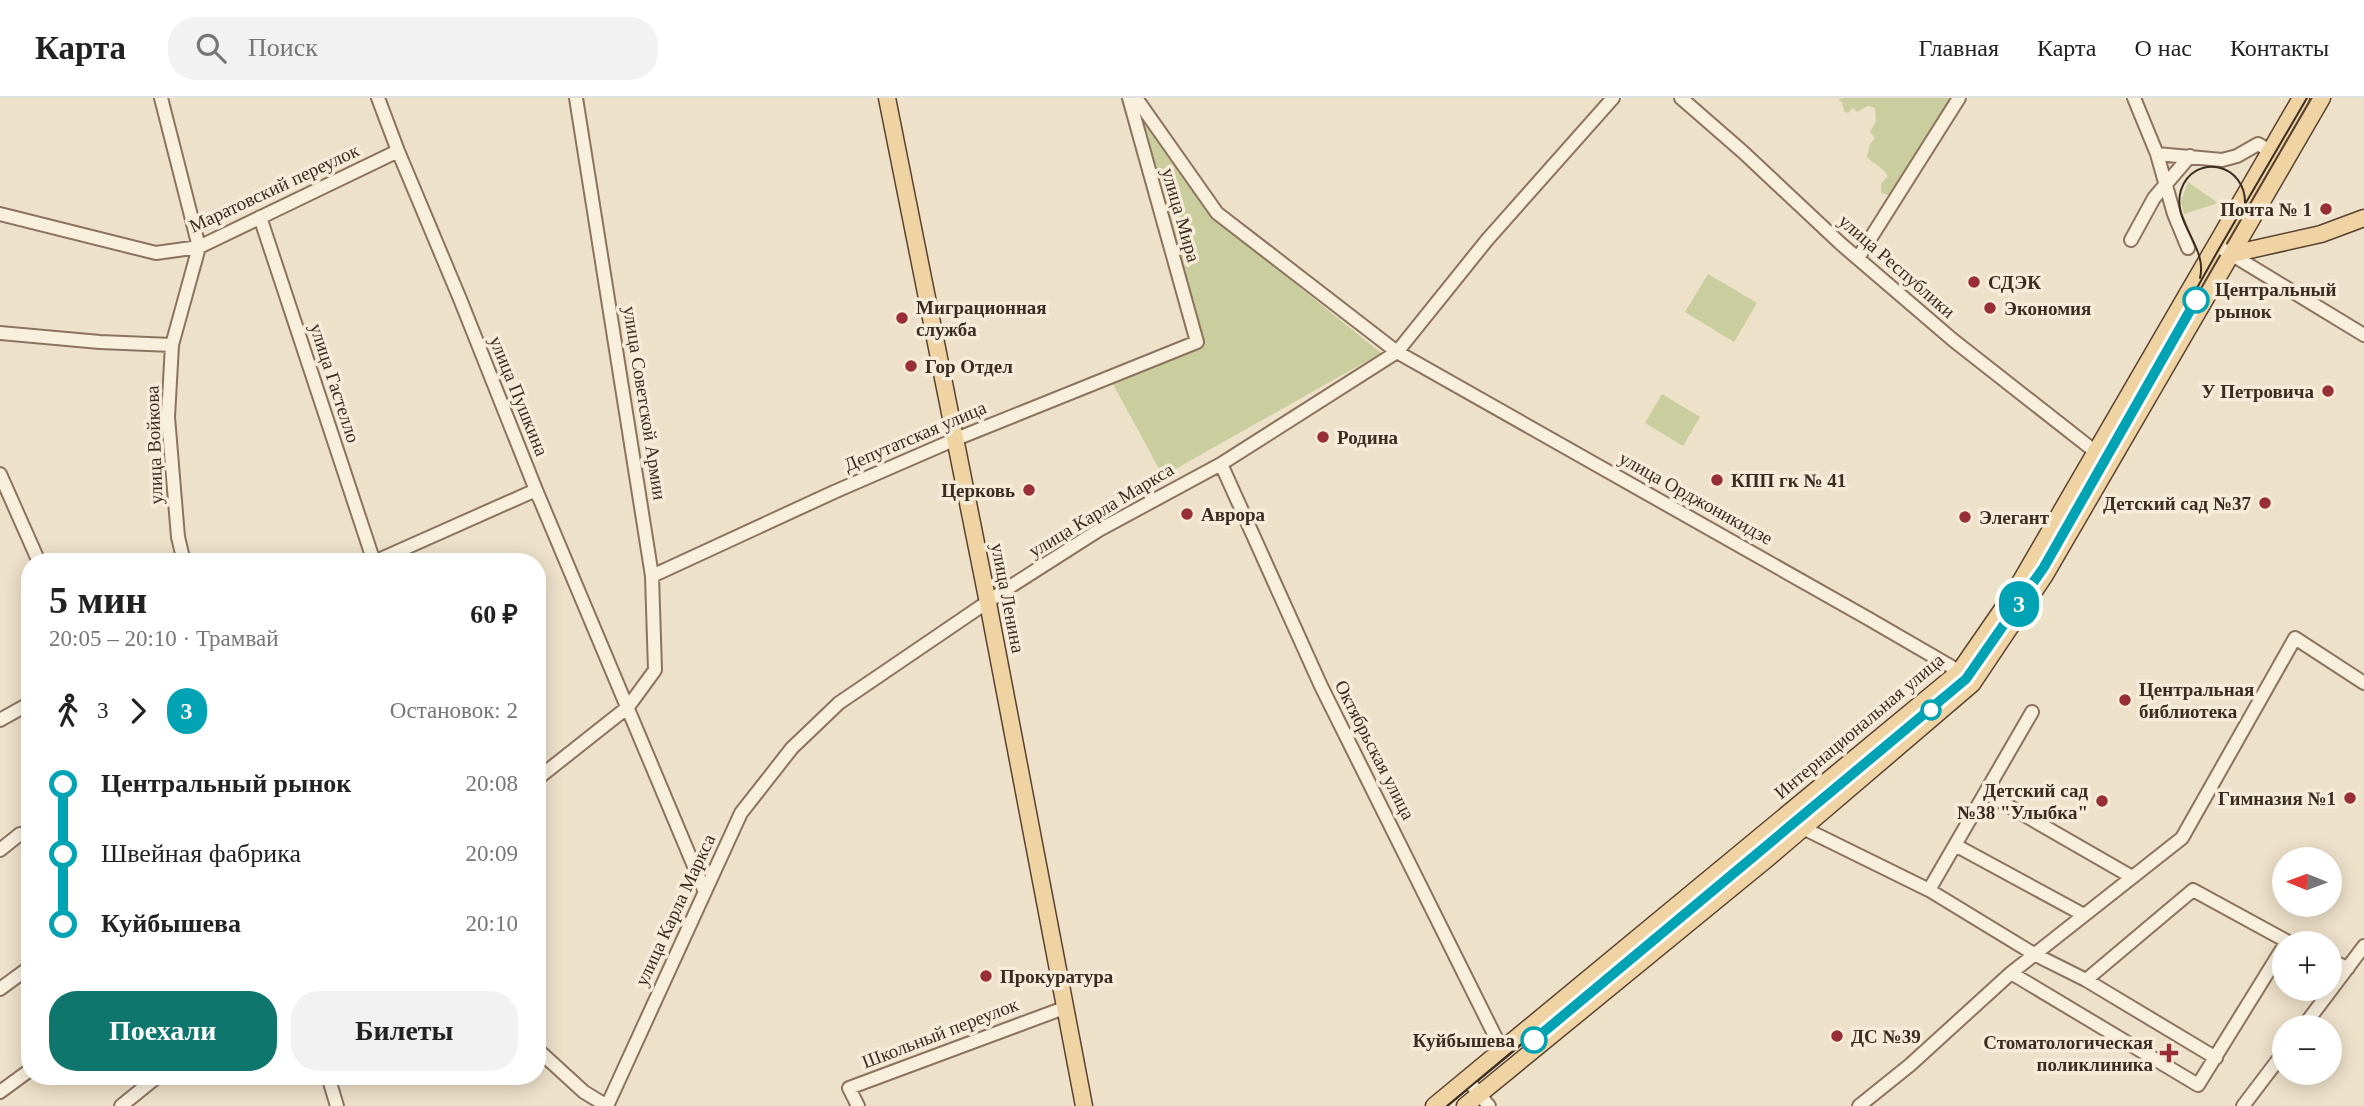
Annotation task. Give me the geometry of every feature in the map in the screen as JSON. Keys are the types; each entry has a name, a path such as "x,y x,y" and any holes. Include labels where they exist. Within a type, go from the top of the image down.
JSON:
{"main road":[{"name":"улица Ленина","path":"887,98 956,439 1084,1106"},
{"name":"Интернациональная улица","path":"1434,1106 1959,672 2015,591 2301,98"},
{"path":"1465,1106 1484,1100 1972,684 2034,593 2112,463 2322,98"},
{"path":"2232,254 2321,234 2364,218"},
{"path":"2097,453 2112,463"}],"street":[{"path":"161,98 199,247"},
{"name":"улица Пушкина","path":"378,98 536,490 704,890"},
{"name":"улица Советской Армии","path":"546,772 628,707 655,670 652,576 576,98"},
{"name":"улица Мира","path":"1129,98 1197,342"},
{"name":"улица Орджоникидзе","path":"1136,98 1217,213 1397,352 1752,551 1959,672 1972,684"},
{"name":"улица Карла Маркса","path":"607,1106 741,813 792,748 839,703 1008,588 1099,530 1221,464 1397,352 1495,230 1613,98"},
{"name":"улица Республики","path":"1681,98 1712,123 1802,209 1953,340 2097,453"},
{"path":"1858,258 1959,98"},
{"path":"2134,98 2157,154 2174,214 2188,248"},
{"path":"2157,154 2222,160 2237,156 2258,144 2270,151"},
{"name":"Маратовский переулок","path":"0,215 156,253 199,247 398,151"},
{"path":"2131,240 2154,198 2190,156"},
{"name":"улица Гастелло","path":"260,217 371,553"},
{"path":"2216,245 2364,335"},
{"name":"улица Войкова","path":"182,553 178,537 168,417 173,345 199,247"},
{"path":"0,333 173,345"},
{"name":"Депутатская улица","path":"652,576 956,439 1197,342"},
{"name":"Октябрьская улица","path":"1221,464 1321,686 1502,1049"},
{"path":"0,474 34,553"},
{"path":"394,553 536,490 704,890"},
{"path":"1859,1106 1910,1065 2011,973 2182,838 2295,638 2364,683"},
{"path":"0,720 21,712"},
{"path":"1929,890 2032,712"},
{"path":"1986,793 2132,877"},
{"path":"1803,828 1929,890 2034,954 2086,979 2216,1058"},
{"path":"0,850 21,834"},
{"path":"1955,845 2084,915"},
{"path":"2086,979 2193,890 2272,935"},
{"path":"2312,1015 2364,946"},
{"path":"2342,965 2348,968"},
{"path":"2011,973 2198,1085 2272,968"},
{"path":"0,989 21,974"},
{"name":"Школьный переулок","path":"858,1106 849,1088 1064,1008"},
{"path":"546,1057 584,1092 607,1106"},
{"path":"2243,1106 2272,1068"},
{"path":"0,1092 21,1077"},
{"path":"1467,1079 1484,1100"},
{"path":"121,1106 148,1085"},
{"path":"331,1085 337,1106"}],"green space":[{"path":"1950,98 1889,195 1881,193 1881,183 1888,176 1867,157 1870,144 1875,138 1870,132 1876,121 1875,108 1868,106 1857,112 1853,108 1848,113 1838,100"},
{"path":"1151,121 1214,218 1381,353 1163,476 1113,384 1204,345 1139,126"},
{"path":"2188,182 2218,203 2184,214 2181,201"},
{"path":"1708,274 1757,303 1734,342 1685,312"},
{"path":"1662,394 1700,417 1683,446 1645,423"}],"tram line":[{"path":"1447,1106 1963,676 2041,565 2307,98"},
{"path":"2200,278 2199,255 2179,202 2181,190 2188,178 2197,170 2207,167 2229,172 2238,180 2245,205"},
{"name":"3","path":"1534,1040 1966,679 2044,567 2196,300"}],"place":[{"name":"Почта № 1","path":"2326,209"},
{"name":"СДЭК","path":"1974,282"},
{"name":"Центральный рынок","path":"2196,300"},
{"name":"Экономия","path":"1990,308"},
{"name":"Миграционная служба","path":"902,318"},
{"name":"Гор Отдел","path":"911,366"},
{"name":"У Петровича","path":"2328,391"},
{"name":"Родина","path":"1323,437"},
{"name":"КПП гк № 41","path":"1717,480"},
{"name":"Церковь","path":"1029,490"},
{"name":"Детский сад №37","path":"2265,503"},
{"name":"Аврора","path":"1187,514"},
{"name":"Элегант","path":"1965,517"},
{"name":"Центральная библиотека","path":"2125,700"},
{"name":"Гимназия №1","path":"2350,798"},
{"name":"Детский сад №38 \"Улыбка\"","path":"2102,801"},
{"name":"Прокуратура","path":"986,976"},
{"name":"ДС №39","path":"1837,1036"},
{"name":"Куйбышева","path":"1534,1040"},
{"name":"Стоматологическая поликлиника","path":"2169,1053"}]}
